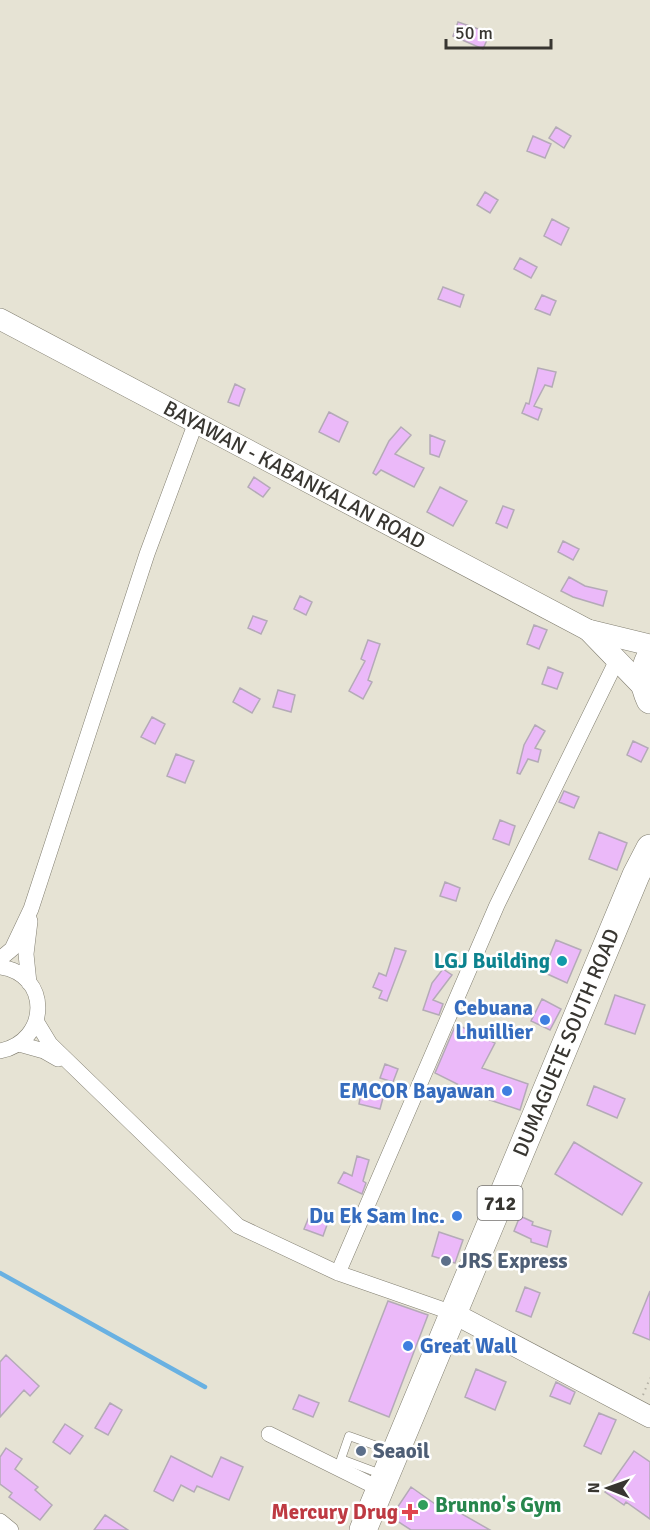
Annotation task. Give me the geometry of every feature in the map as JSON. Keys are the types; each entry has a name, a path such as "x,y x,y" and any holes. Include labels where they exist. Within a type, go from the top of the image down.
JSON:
{"highway":[{"path":"647,694 644,673 650,657"},
{"name":"DUMAGUETE SOUTH ROAD","path":"363,1530 649,845"}],"main road":[{"name":"BAYAWAN - KABANKALAN ROAD","path":"0,320 588,630 650,645"},
{"name":"BAYAWAN - KABANKALAN ROAD","path":"588,630 647,694"},
{"path":"453,1313 650,1417"}],"street":[{"path":"0,959 12,950 32,909 147,554 196,422"},
{"path":"338,1272 497,905 617,660"},
{"path":"0,1051 19,1044 28,1037 36,1021 38,1001 30,983 26,954 32,909"},
{"path":"0,967 14,971 30,983"},
{"path":"36,1021 50,1044 72,1067 238,1226 338,1272 453,1313"},
{"path":"19,1044 44,1051 72,1067"},
{"path":"269,1434 387,1472"},
{"path":"0,1521 11,1530"}],"lane":[{"path":"349,1436 387,1472 341,1459 349,1436"}],"building":[{"path":"458,22 490,33 483,49 453,36"},
{"path":"556,127 571,136 564,148 549,138"},
{"path":"533,136 551,144 545,158 527,151"},
{"path":"485,192 498,200 490,213 477,205"},
{"path":"552,219 569,228 561,245 544,236"},
{"path":"520,258 537,267 531,278 514,269"},
{"path":"443,287 464,295 460,307 438,299"},
{"path":"542,295 556,301 550,315 535,309"},
{"path":"538,368 556,372 552,387 545,385 534,406 542,409 538,420 522,413 526,403 529,404"},
{"path":"235,384 245,389 239,406 228,402"},
{"path":"329,412 348,422 339,442 319,432"},
{"path":"401,427 411,435 395,454 424,468 414,487 381,470 376,475 373,473 389,441"},
{"path":"430,435 445,441 439,457 430,454"},
{"path":"254,477 270,488 263,497 248,487"},
{"path":"440,487 467,501 453,526 427,512"},
{"path":"503,506 514,510 507,528 496,523"},
{"path":"563,541 579,549 573,560 558,552"},
{"path":"569,577 585,586 607,591 603,606 561,591"},
{"path":"300,596 312,602 306,615 294,609"},
{"path":"253,616 267,621 261,634 248,628"},
{"path":"534,625 547,630 539,649 527,644"},
{"path":"368,640 380,644 368,680 372,682 363,699 349,691 365,661 361,659"},
{"path":"548,667 563,673 557,689 542,684"},
{"path":"240,688 260,699 252,713 233,702"},
{"path":"278,690 295,695 291,712 273,707"},
{"path":"152,717 165,724 155,744 141,737"},
{"path":"535,725 545,731 535,748 541,750 538,762 528,759 520,774 517,773 524,745"},
{"path":"633,741 648,748 641,762 627,755"},
{"path":"176,754 194,761 185,783 167,776"},
{"path":"564,791 579,797 574,808 559,802"},
{"path":"500,820 515,826 509,845 493,839"},
{"path":"599,832 627,843 617,870 589,859"},
{"path":"445,882 460,888 456,901 440,896"},
{"name":"LGJ Building","path":"556,940 581,950 567,983 543,972"},
{"path":"395,948 406,951 387,1001 379,998 382,991 373,987 379,973 386,976"},
{"path":"443,969 452,975 433,1000 443,1004 439,1015 423,1010 432,983"},
{"path":"615,995 645,1005 635,1034 605,1024"},
{"path":"542,999 561,1009 550,1030 531,1021"},
{"path":"456,1024 495,1043 482,1068 528,1084 520,1110 487,1099 435,1073"},
{"path":"385,1064 398,1069 393,1082 380,1078"},
{"path":"594,1086 625,1099 617,1118 587,1105"},
{"path":"361,1093 383,1098 380,1109 359,1104"},
{"path":"574,1142 642,1183 622,1215 555,1174"},
{"path":"357,1156 369,1160 362,1194 338,1183 344,1172 352,1176"},
{"path":"313,1207 331,1214 323,1236 304,1229"},
{"path":"520,1216 533,1222 532,1225 551,1231 547,1247 531,1242 531,1239 514,1231"},
{"path":"439,1232 463,1240 455,1263 432,1256"},
{"path":"525,1287 540,1293 531,1317 516,1311"},
{"path":"650,1291 650,1340 633,1333"},
{"path":"388,1301 428,1315 389,1417 349,1401"},
{"path":"6,1355 39,1386 30,1396 24,1390 0,1417 0,1362"},
{"path":"476,1369 506,1382 495,1410 465,1397"},
{"path":"556,1382 575,1392 570,1404 550,1396"},
{"path":"299,1395 319,1403 313,1417 293,1409"},
{"path":"110,1403 122,1410 108,1435 95,1428"},
{"path":"599,1413 616,1420 601,1454 584,1446"},
{"path":"65,1424 83,1436 70,1454 53,1442"},
{"path":"6,1448 22,1459 15,1469 38,1487 35,1490 52,1505 40,1520 9,1497 12,1493 0,1484 0,1457"},
{"path":"634,1451 650,1462 650,1519 626,1502 624,1505 605,1492"},
{"path":"171,1456 212,1477 221,1457 243,1467 229,1500 197,1486 194,1492 181,1485 173,1501 154,1491"},
{"path":"411,1487 445,1511 448,1506 490,1530 411,1530 391,1517"},
{"path":"105,1515 128,1530 94,1530"}],"waterway":[{"path":"0,1273 205,1387"}],"place":[{"name":"LGJ Building","path":"562,961"},
{"name":"Cebuana Lhuillier","path":"545,1020"},
{"name":"EMCOR Bayawan","path":"507,1091"},
{"name":"Du Ek Sam Inc.","path":"457,1216"},
{"name":"JRS Express","path":"446,1261"},
{"name":"Great Wall","path":"408,1346"},
{"name":"Seaoil","path":"361,1451"},
{"name":"Brunno's Gym","path":"423,1505"},
{"name":"Mercury Drug","path":"410,1512"}]}
